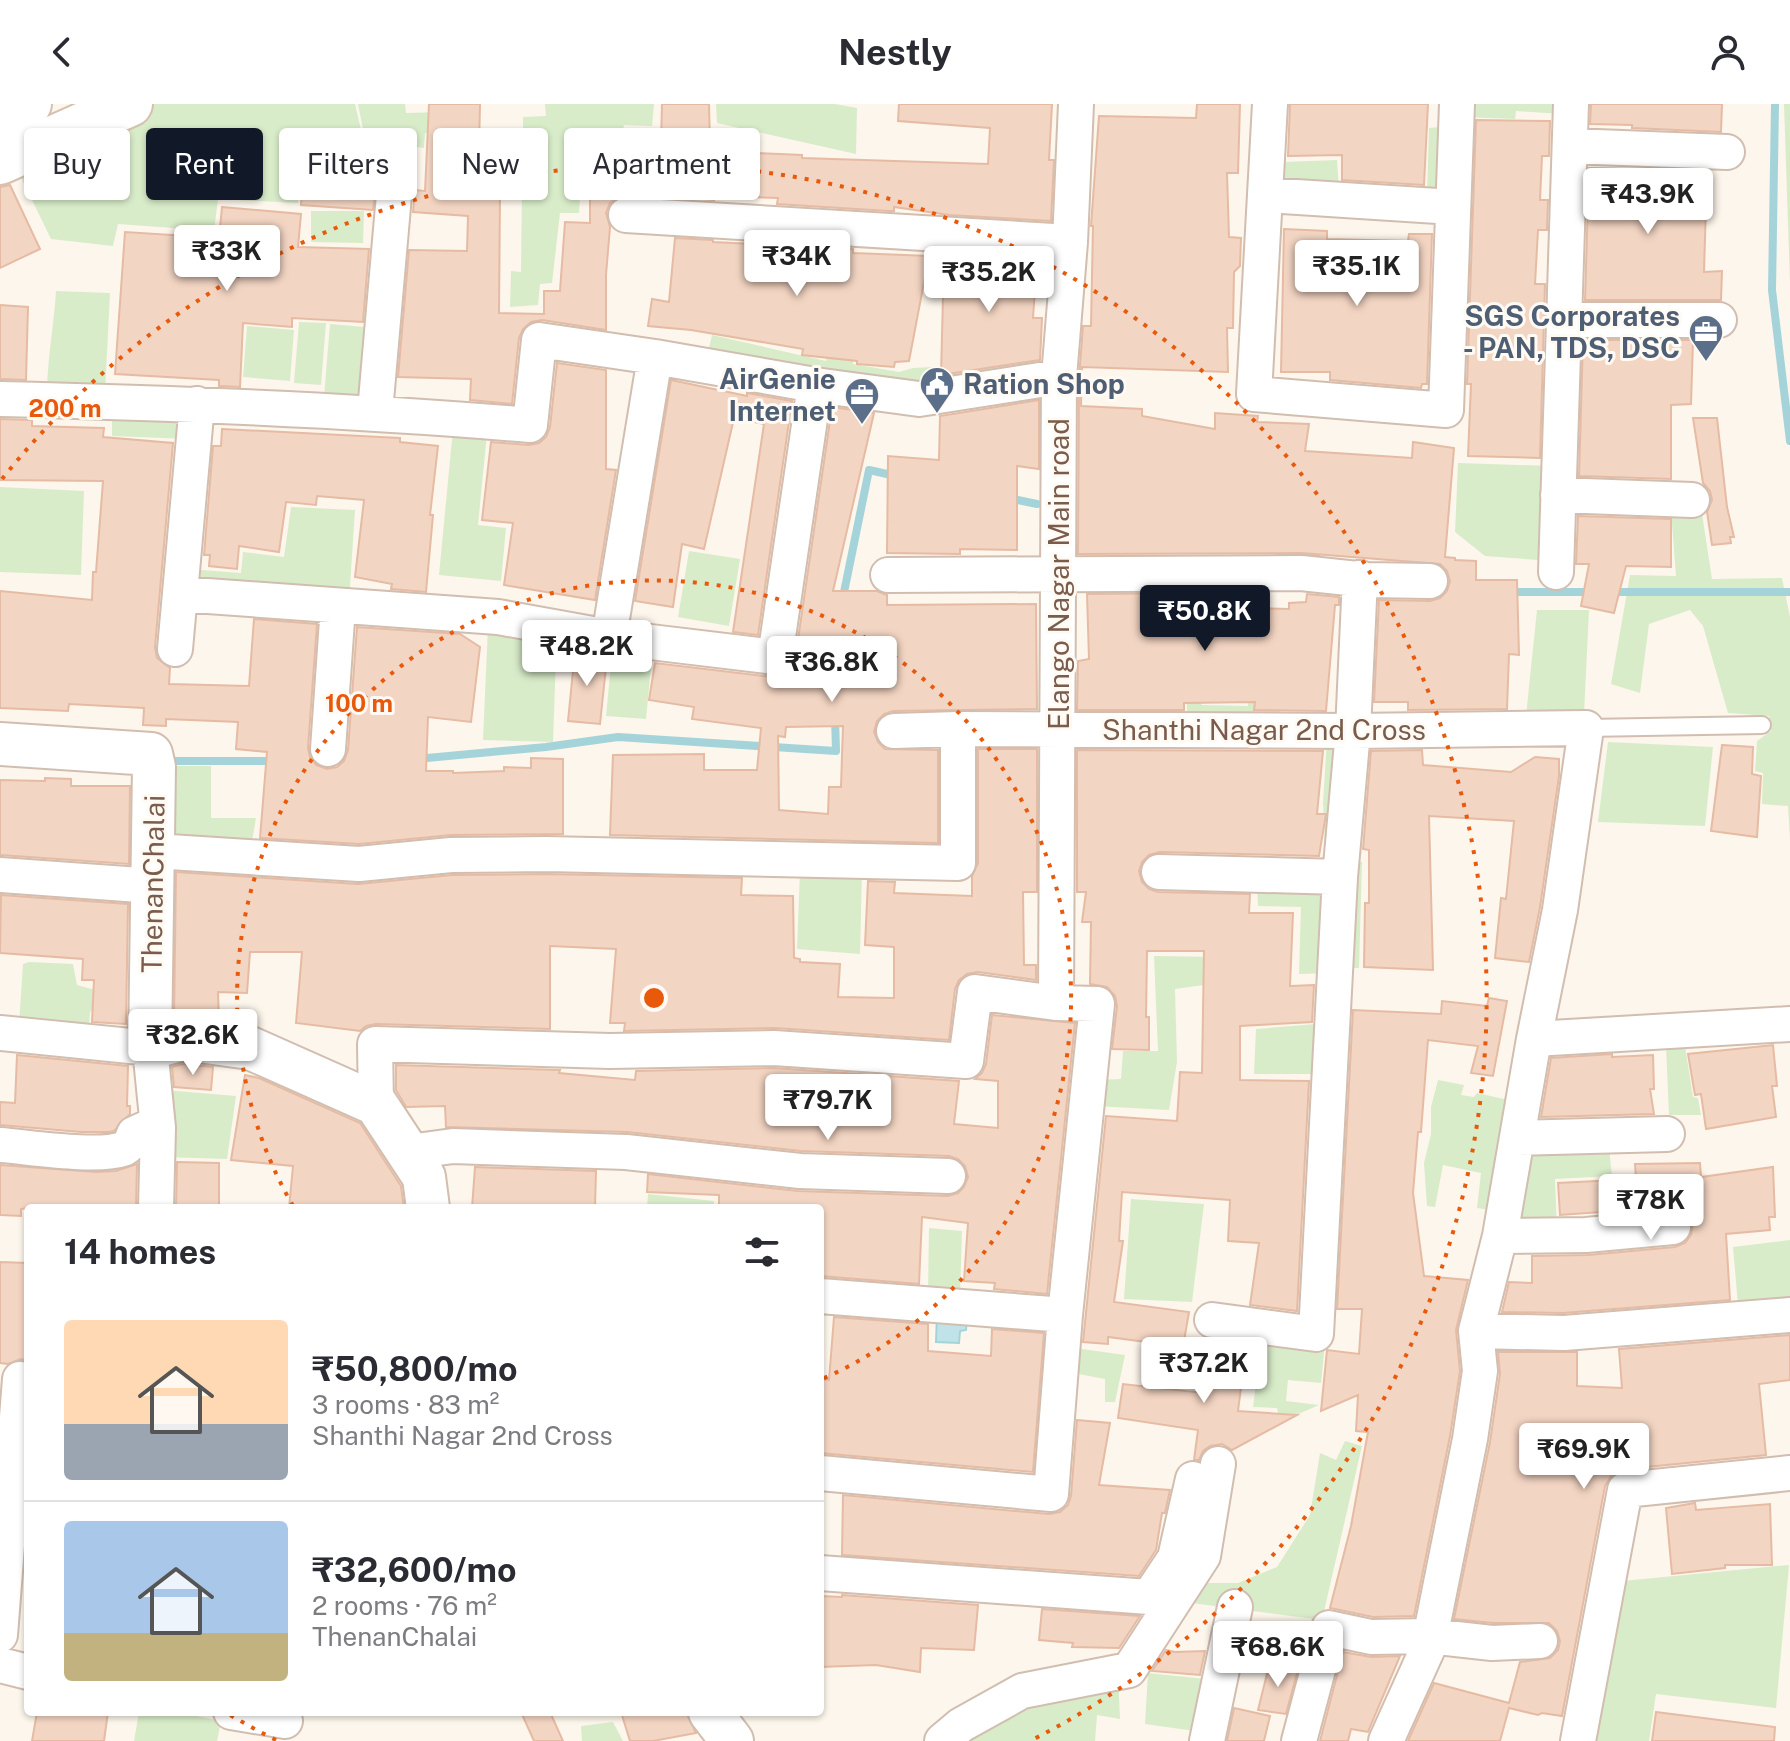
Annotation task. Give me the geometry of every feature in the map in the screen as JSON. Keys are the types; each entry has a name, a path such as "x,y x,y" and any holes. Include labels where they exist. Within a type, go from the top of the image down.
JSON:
{"main road":[{"path":"0,117 29,104"},
{"path":"0,162 130,104"}],"street":[{"name":"Elango Nagar Main road","path":"1056,1003 1059,377 1070,242 1076,104"},
{"path":"1270,104 1254,394 1446,410 1457,104"},
{"path":"1556,572 1571,104"},
{"path":"1570,146 1727,152"},
{"path":"1265,195 1453,207"},
{"path":"375,412 394,200"},
{"path":"626,215 1070,242"},
{"path":"1563,320 1719,320"},
{"path":"0,399 375,412 530,425 539,340 919,399 1059,377"},
{"path":"609,637 655,357"},
{"path":"180,594 498,617 609,637 775,657 815,385"},
{"path":"175,649 197,404"},
{"path":"1558,495 1692,500"},
{"path":"888,575 1301,573 1430,581"},
{"path":"1212,1320 1316,1334 1340,877 1353,731 1360,578"},
{"path":"328,749 338,606"},
{"path":"1386,1741 1428,1648 1470,1439 1480,1371 1476,1331 1500,1236 1560,910 1586,728"},
{"name":"Shanthi Nagar 2nd Cross","path":"894,731 1586,728"},
{"path":"0,875 359,864 451,855 546,854 958,863 958,729"},
{"name":"ThenanChalai","path":"0,744 151,754 154,767 154,868 150,1048"},
{"path":"1159,872 1340,877"},
{"path":"376,1104 375,1044 610,1051 774,1048 966,1061 975,992 1056,1003 1097,1004 1065,1315 1051,1494 824,1473"},
{"path":"1534,1039 1790,1024"},
{"path":"0,1033 150,1048 184,1039 250,1048 376,1104 424,1177 427,1204"},
{"path":"150,1048 158,1128 156,1204"},
{"path":"0,1145 106,1151 125,1148 134,1134 147,1128 158,1128"},
{"path":"1518,1138 1667,1134"},
{"path":"409,1152 453,1146 626,1152 800,1171 948,1176"},
{"path":"1500,1236 1586,1235 1673,1227"},
{"path":"824,1296 1065,1315"},
{"path":"1476,1331 1564,1333 1790,1315"},
{"path":"0,1635 6,1484 16,1378"},
{"path":"824,1573 1149,1597 1175,1558 1206,1471 1203,1556 1129,1670 1022,1691 961,1725 942,1741"},
{"path":"1578,1741 1625,1490 1790,1473"},
{"path":"1207,1741 1235,1607"},
{"path":"1299,1741 1329,1628 1371,1637 1429,1636 1492,1643 1540,1641"},
{"path":"0,1665 24,1671"},
{"path":"255,1716 285,1721"},
{"path":"713,1716 732,1741"}],"lane":[{"path":"1586,728 1762,725"}],"green space":[{"path":"152,104 355,104 361,128 279,128 279,200 298,200 298,203 238,200 263,200 263,128 146,128 146,200 218,200 214,231 118,224 113,246 51,239 32,200 130,200 130,128 96,128"},
{"path":"358,104 405,104 406,113 447,112 470,128 433,128 433,133 425,133 424,148 417,147 417,128 363,128"},
{"path":"545,104 654,104 652,126 564,128 564,200 580,200 579,213 560,213 552,283 540,284 538,305 510,307 511,271 521,272 522,200 548,200 548,128 523,128 523,117 546,116"},
{"path":"716,104 835,104 857,108 856,154 760,133 760,128 717,123"},
{"path":"1286,104 1284,162 1337,160 1339,189 1427,195 1429,128 1450,126 1450,201 1269,192"},
{"path":"1462,104 1564,104 1563,114 1516,111 1515,119 1461,117"},
{"path":"1784,104 1790,104 1790,283"},
{"path":"24,159 24,184 14,163"},
{"path":"311,211 364,211 363,243 311,242"},
{"path":"56,291 110,293 105,392 47,389"},
{"path":"835,316 856,317 853,364 899,372 913,368 1045,361 1047,375 924,394 706,361 712,335 826,361"},
{"path":"299,322 326,323 321,385 294,383"},
{"path":"330,324 377,328 371,400 324,397"},
{"path":"247,326 294,330 290,381 243,377"},
{"path":"189,411 188,439 112,436 112,419 75,418"},
{"path":"453,429 487,433 478,525 506,528 501,581 439,575"},
{"path":"1458,463 1553,466 1551,549 1538,560 1485,556 1455,532"},
{"path":"0,487 84,491 81,575 0,572"},
{"path":"291,507 355,510 349,601 189,586 189,569 241,573 243,552 284,557"},
{"path":"1701,507 1712,579 1782,578 1790,617 1790,839 1788,806 1762,804 1763,773 1755,771 1757,741 1771,731 1769,716 1728,713 1703,626 1690,610 1649,624 1640,693 1611,684 1630,575 1676,576 1671,511"},
{"path":"689,551 740,559 729,626 678,617"},
{"path":"1537,610 1589,610 1584,714 1526,716"},
{"path":"488,627 557,629 553,742 483,740"},
{"path":"613,644 653,647 646,719 606,716"},
{"path":"1201,664 1202,705 1248,706 1249,667 1279,667 1280,725 1187,727 1187,665"},
{"path":"1347,737 1326,864 1323,803 1327,738"},
{"path":"1608,742 1713,747 1705,826 1598,822"},
{"path":"158,766 211,766 211,818 256,818 250,853 159,843"},
{"path":"1349,861 1362,862 1359,968 1340,968"},
{"path":"800,871 862,871 860,954 797,949"},
{"path":"1257,884 1332,886 1331,973 1299,974 1301,907 1258,906"},
{"path":"1154,956 1218,957 1218,983 1175,989 1177,1062 1169,1110 1095,1106 1097,1080 1121,1079 1123,1051 1158,1051"},
{"path":"23,964 73,964 77,985 99,991 100,1004 90,1012 89,1027 19,1025"},
{"path":"1328,1023 1324,1074 1254,1074 1256,1029"},
{"path":"1666,1046 1685,1046 1693,1097 1698,1098 1701,1115 1669,1115"},
{"path":"1438,1080 1464,1085 1461,1095 1474,1097 1477,1093 1504,1099 1510,1092 1496,1211 1477,1208 1481,1173 1443,1165 1435,1207 1427,1206 1424,1163 1431,1134 1431,1107"},
{"path":"165,1090 236,1096 227,1159 162,1157"},
{"path":"1608,1139 1612,1176 1555,1179 1557,1230 1517,1233 1532,1140"},
{"path":"648,1194 714,1201 714,1204 647,1204"},
{"path":"1131,1199 1204,1204 1192,1302 1124,1299"},
{"path":"929,1228 962,1231 960,1296 928,1294"},
{"path":"1790,1240 1790,1301 1738,1305 1733,1247"},
{"path":"1262,1339 1325,1344 1321,1383 1288,1380 1286,1401 1319,1405 1280,1422 1277,1408 1253,1407"},
{"path":"1075,1348 1125,1355 1115,1402 1105,1402 1105,1379 1073,1373"},
{"path":"1345,1441 1362,1446 1322,1620 1184,1602 1192,1583 1238,1583 1277,1567 1310,1515 1320,1453 1336,1460"},
{"path":"1789,1565 1776,1708 1656,1694 1649,1741 1585,1741 1612,1582"},
{"path":"1148,1673 1205,1679 1195,1731 1145,1724"},
{"path":"1118,1674 1120,1719 1097,1715 1095,1741 952,1741 965,1726"},
{"path":"138,1716 196,1716 221,1721 217,1741 134,1741"},
{"path":"613,1722 623,1741 582,1741 581,1726"}],"water":[{"path":"937,1314 967,1315 966,1330 960,1331 959,1343 936,1342"}],"building":[{"path":"429,104 480,104 479,128 433,128 433,200 500,200 499,313 544,314 544,291 560,291 565,222 590,223 590,200 614,200 606,213 610,227 606,330 542,320 531,322 519,338 512,404 470,400 471,379 398,377 409,250 467,251 468,216 413,212 417,190 425,191"},
{"path":"662,104 709,104 710,128 661,128"},
{"path":"899,104 1052,104 1049,160 1054,160 1051,221 949,215 894,207 894,211 888,211 777,204 778,198 760,197 760,153 802,155 802,158 988,164 990,128 898,121"},
{"path":"1197,104 1240,104 1238,173 1227,173 1229,237 1241,238 1240,266 1234,272 1233,328 1227,328 1228,372 1082,367 1081,406 1142,409 1142,416 1215,429 1215,413 1258,416 1257,422 1309,424 1305,451 1412,458 1413,442 1454,448 1445,557 1476,561 1476,580 1517,580 1519,655 1509,654 1507,709 1408,710 1408,702 1374,702 1379,600 1430,601 1440,598 1447,591 1450,581 1447,571 1440,564 1301,553 1078,554 1079,378 1083,326 1091,326 1091,226 1099,116 1196,118"},
{"path":"1290,104 1428,104 1424,185 1342,180 1342,155 1288,156"},
{"path":"1591,104 1722,104 1721,132 1590,124"},
{"path":"1476,120 1550,121 1549,156 1542,156 1540,200 1548,200 1547,230 1538,230 1535,284 1545,284 1540,458 1468,456 1471,384 1467,384"},
{"path":"1589,168 1707,171 1704,272 1722,271 1721,300 1585,300"},
{"path":"10,185 40,249 0,268 0,187"},
{"path":"301,200 374,200 373,210 301,205"},
{"path":"222,207 301,214 298,247 369,249 363,322 292,318 292,327 243,323 240,387 219,386 219,380 115,374 125,232 219,238"},
{"path":"1284,229 1327,231 1327,239 1408,241 1409,234 1432,234 1427,384 1422,384 1421,388 1330,380 1330,372 1281,372"},
{"path":"675,238 929,256 909,361 895,362 894,367 857,364 857,361 802,355 803,349 648,326 652,299 669,302"},
{"path":"944,258 1037,260 1033,318 1042,318 1040,360 941,375"},
{"path":"0,305 28,307 26,380 0,379"},
{"path":"1583,340 1693,340 1691,404 1671,405 1671,479 1579,476"},
{"path":"557,363 606,370 606,469 616,470 595,600 504,585 513,523 482,520 491,442 529,445 539,443 546,437 550,427"},
{"path":"671,380 747,396 747,393 792,401 758,635 733,632 764,424 734,418 704,549 682,544 673,607 635,601"},
{"path":"1039,400 1039,469 1017,466 1017,550 960,549 960,554 887,553 888,456 939,460 940,416"},
{"path":"832,407 874,413 833,591 877,591 887,595 887,605 1036,604 1037,709 893,711 877,721 874,732 885,749 938,750 938,843 610,835 613,755 704,754 704,770 757,770 761,728 692,719 694,707 649,700 655,663 773,677 791,669 795,660","holes":["843,726 841,787 829,787 828,814 779,810 778,736 785,737 786,727"]},
{"path":"1693,418 1717,418 1727,507 1734,537 1730,537 1731,543 1712,545 1707,512 1712,500 1710,491 1703,483"},
{"path":"0,419 32,420 32,426 104,428 103,437 173,443 155,647 157,658 170,668 169,684 249,686 254,619 317,624 308,748 316,765 327,769 337,767 344,761 348,750 357,627 460,634 480,647 471,722 428,717 426,771 504,771 504,767 531,768 531,758 563,759 563,834 451,835 359,844 260,838 267,752 236,749 238,722 166,719 166,726 143,725 144,708 69,704 68,711 0,708 0,591 92,600 103,481 0,480"},
{"path":"222,429 400,438 400,442 438,446 426,592 391,589 392,584 355,577 364,500 317,496 316,505 286,502 279,552 239,546 237,569 209,566 210,555 204,555 213,446 221,446"},
{"path":"1578,516 1671,519 1671,567 1626,566 1614,613 1581,606 1589,564 1576,564"},
{"path":"1218,593 1218,607 1289,609 1289,603 1306,602 1307,594 1339,597 1339,605 1335,605 1326,711 1254,710 1255,702 1184,703 1184,710 1077,710 1078,661 1089,659 1087,594"},
{"path":"575,651 607,657 600,724 568,721"},
{"path":"1722,745 1753,747 1752,774 1761,776 1757,837 1711,831"},
{"path":"978,749 1037,749 1037,892 1023,892 1024,965 1036,965 1036,980 978,972 967,974 959,980 955,989 949,1040 775,1028 624,1031 625,1023 610,1023 616,949 550,946 550,1029 376,1024 360,1031 296,1023 302,952 250,952 247,993 218,992 219,1020 187,1015 174,1017 176,872 358,884 452,875 742,878 741,895 793,896 794,958 800,959 800,962 840,964 838,997 894,998 894,947 865,945 868,881 895,882 894,893 972,896 972,876 978,863"},
{"path":"1077,750 1323,751 1317,814 1326,814 1319,856 1160,852 1149,855 1139,871 1142,882 1158,892 1250,894 1249,913 1293,913 1290,986 1314,985 1312,1022 1240,1026 1240,1080 1309,1081 1297,1311 1250,1305 1259,1243 1228,1241 1230,1200 1122,1192 1119,1241 1123,1241 1114,1302 1189,1312 1183,1347 1108,1337 1108,1344 1083,1342 1106,1116 1177,1121 1180,1072 1202,1073 1204,951 1147,951 1149,1050 1112,1049 1117,1006 1115,996 1107,987 1090,984 1091,922 1082,922 1086,892 1077,892"},
{"path":"1422,750 1423,765 1511,772 1535,757 1559,759 1540,907 1529,962 1495,958 1501,898 1506,899 1514,821 1429,816 1433,970 1364,967 1369,850 1363,849 1371,751"},
{"path":"45,778 71,779 71,786 130,786 129,864 0,855 0,780 45,781"},
{"path":"1,895 128,904 126,1024 92,1022 94,980 82,980 83,959 0,953"},
{"path":"1489,998 1507,1001 1493,1076 1471,1073 1478,1046 1428,1040 1413,1193 1424,1276 1468,1280 1456,1330 1460,1371 1450,1436 1414,1616 1373,1617 1330,1608 1351,1526 1368,1432 1356,1431 1358,1395 1321,1411 1327,1350 1359,1354 1362,1309 1337,1309 1353,1010 1441,1014 1442,1001 1487,1006"},
{"path":"992,1015 1075,1023 1047,1294 994,1289 995,1283 964,1281 968,1223 922,1217 919,1284 824,1276 824,1204 719,1204 719,1195 647,1192 648,1174 798,1191 948,1196 958,1193 968,1177 965,1166 949,1156 801,1151 627,1132 446,1127 445,1106 406,1107 396,1090 396,1065 560,1070 559,1073 635,1080 636,1071 774,1068 959,1081 954,1124 998,1128 998,1081 975,1079 986,1064"},
{"path":"1773,1045 1777,1086 1772,1086 1776,1117 1706,1129 1701,1094 1695,1095 1688,1054"},
{"path":"1612,1054 1612,1057 1653,1055 1654,1089 1650,1089 1654,1114 1541,1117 1551,1058"},
{"path":"17,1055 128,1066 127,1106 130,1106 130,1114 114,1131 109,1132 0,1125 0,1102 15,1103"},
{"path":"182,1064 213,1067 211,1090 174,1087 172,1067"},
{"path":"245,1075 259,1078 360,1123 401,1186 403,1204 289,1204 293,1166 231,1160"},
{"path":"177,1162 219,1163 219,1204 176,1204"},
{"path":"1700,1163 1701,1177 1773,1167 1775,1217 1769,1217 1770,1230 1726,1234 1730,1300 1563,1313 1502,1312 1509,1282 1532,1283 1532,1256 1588,1255 1675,1247 1685,1243 1691,1235 1693,1224 1690,1216 1682,1209 1672,1207 1560,1215 1558,1183 1636,1179 1635,1164"},
{"path":"137,1164 136,1204 24,1204 21,1216 0,1215 0,1165 116,1171"},
{"path":"475,1167 596,1171 595,1204 472,1204"},
{"path":"0,1262 24,1263 24,1360 0,1363"},
{"path":"834,1317 928,1324 928,1351 991,1356 992,1329 1044,1333 1033,1472 824,1453 824,1379 829,1380"},
{"path":"1790,1335 1790,1380 1759,1384 1766,1455 1617,1470 1605,1486 1562,1716 1538,1715 1509,1708 1500,1741 1408,1741 1434,1683 1509,1703 1520,1662 1550,1658 1558,1650 1560,1641 1557,1631 1549,1623 1454,1619 1490,1442 1500,1374 1498,1352 1577,1352 1577,1386 1622,1388 1619,1349"},
{"path":"1210,1344 1246,1348 1238,1411 1297,1415 1232,1450 1222,1444 1210,1446 1203,1451 1199,1460 1194,1460 1198,1430 1118,1418 1123,1384 1203,1393"},
{"path":"1077,1420 1110,1423 1099,1485 1170,1490 1165,1513 1162,1513 1156,1550 1139,1576 842,1555 843,1495 1049,1514 1060,1512 1068,1505 1071,1496"},
{"path":"1695,1503 1696,1510 1770,1504 1772,1565 1725,1565 1725,1568 1672,1574 1666,1508"},
{"path":"824,1596 978,1605 974,1650 921,1648 920,1672 876,1665 824,1667"},
{"path":"1042,1609 1140,1616 1119,1648 1072,1647 1073,1643 1039,1640"},
{"path":"1166,1650 1205,1651 1200,1675 1152,1671"},
{"path":"1343,1652 1371,1657 1400,1656 1368,1732 1351,1729 1348,1741 1320,1741"},
{"path":"1270,1662 1298,1669 1286,1714 1258,1710"},
{"path":"1234,1708 1270,1716 1264,1741 1227,1741"},
{"path":"1656,1712 1775,1727 1774,1741 1652,1741"},
{"path":"36,1716 107,1716 104,1741 32,1741"},
{"path":"523,1716 552,1716 563,1741 534,1741"},
{"path":"622,1716 688,1716 696,1733 653,1741 630,1741"}],"waterway":[{"path":"1775,104 1772,290 1790,441"},
{"path":"842,602 869,470 896,476"},
{"path":"1008,498 1037,504"},
{"path":"1279,552 1317,558"},
{"path":"1507,592 1594,592"},
{"path":"1611,592 1790,592"},
{"path":"416,759 618,737 836,751 835,718"},
{"path":"164,761 275,761"},
{"path":"304,761 355,761"}],"place":[{"name":"SGS Corporates - PAN, TDS, DSC","path":"1706,363"},
{"name":"Ration Shop","path":"937,415"},
{"name":"AirGenie Internet","path":"862,426"}]}
